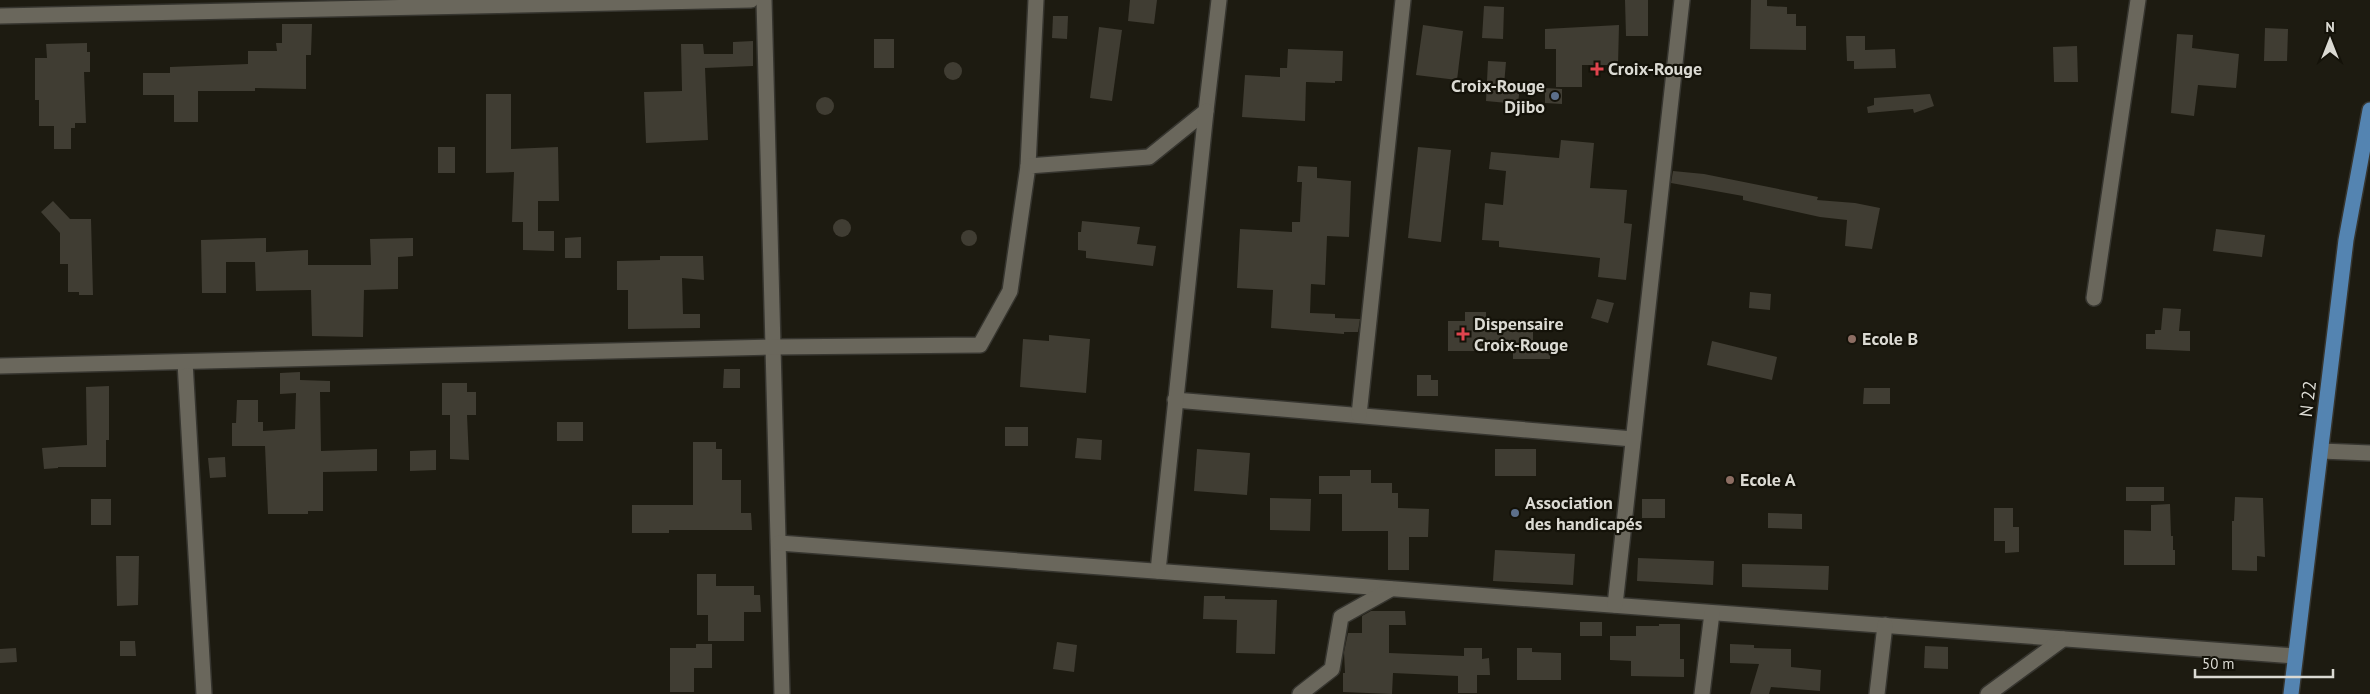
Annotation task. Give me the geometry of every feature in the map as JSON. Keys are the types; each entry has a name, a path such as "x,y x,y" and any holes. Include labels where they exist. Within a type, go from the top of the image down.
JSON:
{"main road":[{"name":"N 22","path":"2292,694 2295,656 2346,240 2370,110"}],"street":[{"path":"0,16 751,0"},
{"path":"764,0 782,694"},
{"path":"0,366 774,347 980,345 1010,291 1028,166 1036,0"},
{"path":"1158,572 1218,0"},
{"path":"1360,415 1404,0"},
{"path":"1615,605 1682,0"},
{"path":"2094,298 2138,0"},
{"path":"1028,166 1149,157 1206,111"},
{"path":"186,362 204,694"},
{"path":"1175,400 1633,438"},
{"path":"2321,451 2370,453"},
{"path":"779,543 2295,656"},
{"path":"1300,694 1332,669 1341,617 1391,589"},
{"path":"1702,694 1712,613"},
{"path":"1877,694 1885,625"},
{"path":"1988,694 2063,639"}],"building":[{"path":"1130,0 1157,0 1154,24 1128,21"},
{"path":"1625,0 1648,0 1648,36 1626,36"},
{"path":"1751,0 1767,0 1767,6 1787,7 1787,14 1796,14 1796,26 1806,26 1806,50 1750,49"},
{"path":"1484,6 1504,7 1503,39 1482,38"},
{"path":"1053,16 1068,16 1067,39 1052,38"},
{"path":"282,24 312,24 311,55 306,55 306,89 255,88 255,91 198,91 198,122 174,122 174,95 143,95 143,73 170,73 170,67 248,64 248,51 277,51 276,43 282,43"},
{"path":"1423,25 1463,31 1457,80 1416,75"},
{"path":"1619,25 1618,65 1582,65 1582,87 1556,87 1556,49 1545,49 1545,29"},
{"path":"1099,27 1122,30 1112,101 1090,98"},
{"path":"2265,28 2288,29 2287,61 2264,61"},
{"path":"2177,34 2193,35 2192,48 2239,54 2236,88 2198,85 2194,116 2171,113"},
{"path":"1846,36 1865,36 1865,50 1895,49 1896,68 1854,69 1854,61 1847,61"},
{"path":"874,39 894,39 894,68 874,68"},
{"path":"753,41 753,66 705,68 708,140 646,143 644,92 682,91 681,44 703,44 704,54 733,54 733,42"},
{"path":"87,43 87,52 90,52 90,72 84,72 86,123 75,123 75,128 71,128 71,149 54,149 54,126 39,126 39,100 35,100 35,58 47,58 46,44"},
{"path":"2077,46 2078,82 2054,82 2053,47"},
{"path":"1288,49 1343,51 1342,81 1335,81 1335,83 1306,82 1305,121 1242,117 1245,75 1280,77 1280,68 1287,68"},
{"path":"1488,61 1506,62 1504,85 1520,86 1518,104 1486,101"},
{"path":"953,62 959,65 962,71 959,77 953,80 947,77 944,71 947,65"},
{"path":"1545,88 1562,89 1562,104 1545,103"},
{"path":"486,94 511,94 511,149 558,147 559,201 538,201 538,231 554,231 554,251 523,250 523,222 512,222 514,172 486,173"},
{"path":"1930,94 1934,106 1914,113 1913,109 1868,113 1867,107 1874,105 1874,98"},
{"path":"825,97 831,100 834,106 831,112 825,115 819,112 816,106 819,100"},
{"path":"1561,140 1594,143 1590,188 1627,190 1624,223 1632,224 1626,280 1598,277 1600,258 1499,247 1499,241 1482,240 1485,203 1503,205 1506,171 1489,169 1491,152 1559,158"},
{"path":"438,147 455,147 455,173 438,173"},
{"path":"1418,147 1451,150 1441,242 1408,238"},
{"path":"1298,166 1317,167 1317,178 1351,181 1349,237 1327,236 1325,285 1311,284 1310,313 1335,314 1335,318 1360,319 1358,332 1344,332 1344,334 1271,328 1273,290 1237,288 1240,229 1292,232 1292,222 1300,222 1302,182 1297,182"},
{"path":"1673,171 1704,174 1818,197 1817,200 1855,203 1880,208 1872,249 1845,246 1847,220 1820,217 1743,200 1743,196 1671,183"},
{"path":"53,201 70,219 91,219 93,295 79,295 79,292 68,292 68,264 60,264 60,233 41,212"},
{"path":"842,219 848,222 851,228 848,234 842,237 836,234 833,228 836,222"},
{"path":"1082,221 1140,227 1137,244 1156,246 1153,266 1086,258 1086,251 1078,250 1078,232 1081,232"},
{"path":"2216,229 2265,235 2262,257 2213,251"},
{"path":"966,230 972,230 977,235 975,244 966,246 961,241 961,235"},
{"path":"581,237 581,258 565,258 565,238"},
{"path":"266,238 266,252 308,250 308,265 371,265 370,239 413,238 413,256 398,257 398,289 364,290 363,337 312,336 311,290 256,291 255,262 226,262 226,293 202,293 201,240"},
{"path":"660,256 703,256 704,280 682,278 683,314 700,314 700,328 628,329 628,290 617,290 617,261 660,260"},
{"path":"1750,292 1771,294 1770,310 1749,308"},
{"path":"1597,299 1614,303 1608,323 1591,318"},
{"path":"2163,308 2181,309 2179,331 2190,331 2190,351 2146,349 2146,334 2155,334 2155,330 2161,330"},
{"path":"1465,312 1486,312 1486,322 1501,322 1501,325 1533,324 1533,344 1551,344 1550,359 1513,359 1513,351 1448,351 1448,321 1465,321"},
{"path":"1049,335 1090,339 1086,393 1020,387 1023,339 1049,341"},
{"path":"1712,341 1777,357 1772,380 1707,365"},
{"path":"724,369 740,369 740,388 723,388"},
{"path":"300,372 300,380 330,381 330,392 320,392 321,451 377,449 377,471 323,472 323,511 308,511 308,514 268,514 265,446 232,446 232,423 236,423 237,400 258,400 258,422 263,422 263,431 295,429 296,393 280,394 280,373"},
{"path":"1417,375 1431,375 1431,380 1438,380 1438,396 1417,396"},
{"path":"442,383 467,383 467,392 476,392 476,415 467,415 469,460 450,459 450,415 442,415"},
{"path":"109,386 109,440 106,440 106,467 58,467 44,469 42,448 87,445 86,387"},
{"path":"1864,388 1890,388 1890,404 1863,404"},
{"path":"557,422 583,422 583,441 557,441"},
{"path":"1005,427 1028,427 1028,446 1005,446"},
{"path":"1077,438 1102,440 1101,460 1075,458"},
{"path":"693,442 716,442 716,449 722,449 722,480 741,480 741,513 751,513 752,530 669,530 669,533 632,533 632,505 693,505"},
{"path":"1197,449 1250,453 1247,495 1194,491"},
{"path":"1495,449 1536,449 1536,476 1495,476"},
{"path":"436,450 436,470 410,471 410,451"},
{"path":"225,457 226,477 210,478 208,458"},
{"path":"1350,470 1371,470 1371,483 1392,483 1392,493 1398,493 1398,508 1429,509 1428,537 1409,537 1409,570 1388,570 1388,531 1342,531 1342,494 1319,494 1319,476 1350,476"},
{"path":"2126,487 2164,487 2164,501 2126,501"},
{"path":"2235,497 2263,498 2265,557 2257,556 2257,571 2232,570 2232,521 2234,521"},
{"path":"1270,498 1311,499 1310,531 1270,530"},
{"path":"91,499 111,499 111,525 91,525"},
{"path":"1642,499 1665,499 1665,518 1642,518"},
{"path":"2170,504 2171,536 2173,536 2173,550 2175,550 2175,565 2124,565 2124,530 2151,531 2151,505"},
{"path":"1994,508 2013,508 2013,527 2019,527 2019,552 2005,553 2005,541 1994,541"},
{"path":"1768,513 1802,514 1802,529 1768,528"},
{"path":"1495,550 1575,554 1573,585 1493,581"},
{"path":"116,556 139,556 138,605 117,606"},
{"path":"1638,558 1714,561 1713,585 1637,581"},
{"path":"1742,564 1829,566 1828,590 1742,587"},
{"path":"697,574 716,574 716,586 754,586 754,595 760,595 761,612 744,612 744,641 708,641 708,615 697,615"},
{"path":"1204,596 1225,596 1225,599 1277,600 1275,654 1236,653 1237,620 1203,619"},
{"path":"1371,611 1405,611 1406,625 1389,625 1389,653 1464,656 1464,648 1482,648 1482,659 1489,658 1490,675 1477,675 1477,693 1458,693 1458,676 1393,673 1392,694 1343,692 1343,673 1345,673 1344,652 1348,633 1362,633 1362,616"},
{"path":"1580,622 1602,622 1602,636 1580,636"},
{"path":"1659,624 1680,624 1680,659 1684,659 1684,677 1631,676 1631,661 1610,660 1610,636 1636,636 1636,626 1659,626"},
{"path":"120,641 135,641 136,656 120,656"},
{"path":"1057,642 1077,645 1074,672 1053,669"},
{"path":"696,644 712,644 712,668 694,668 694,692 670,692 670,648 696,648"},
{"path":"1730,644 1754,645 1754,648 1791,649 1791,667 1821,670 1820,691 1771,687 1769,694 1750,694 1759,664 1730,663"},
{"path":"1925,646 1948,647 1948,669 1924,668"},
{"path":"16,648 17,662 0,663 0,649"},
{"path":"1517,648 1532,648 1532,652 1561,653 1561,680 1517,680"}],"place":[{"name":"Croix-Rouge","path":"1597,69"},
{"name":"Croix-Rouge Djibo","path":"1555,96"},
{"name":"Dispensaire Croix-Rouge","path":"1463,334"},
{"name":"Ecole B","path":"1852,339"},
{"name":"Ecole A","path":"1730,480"},
{"name":"Association des handicapés","path":"1515,513"}]}
